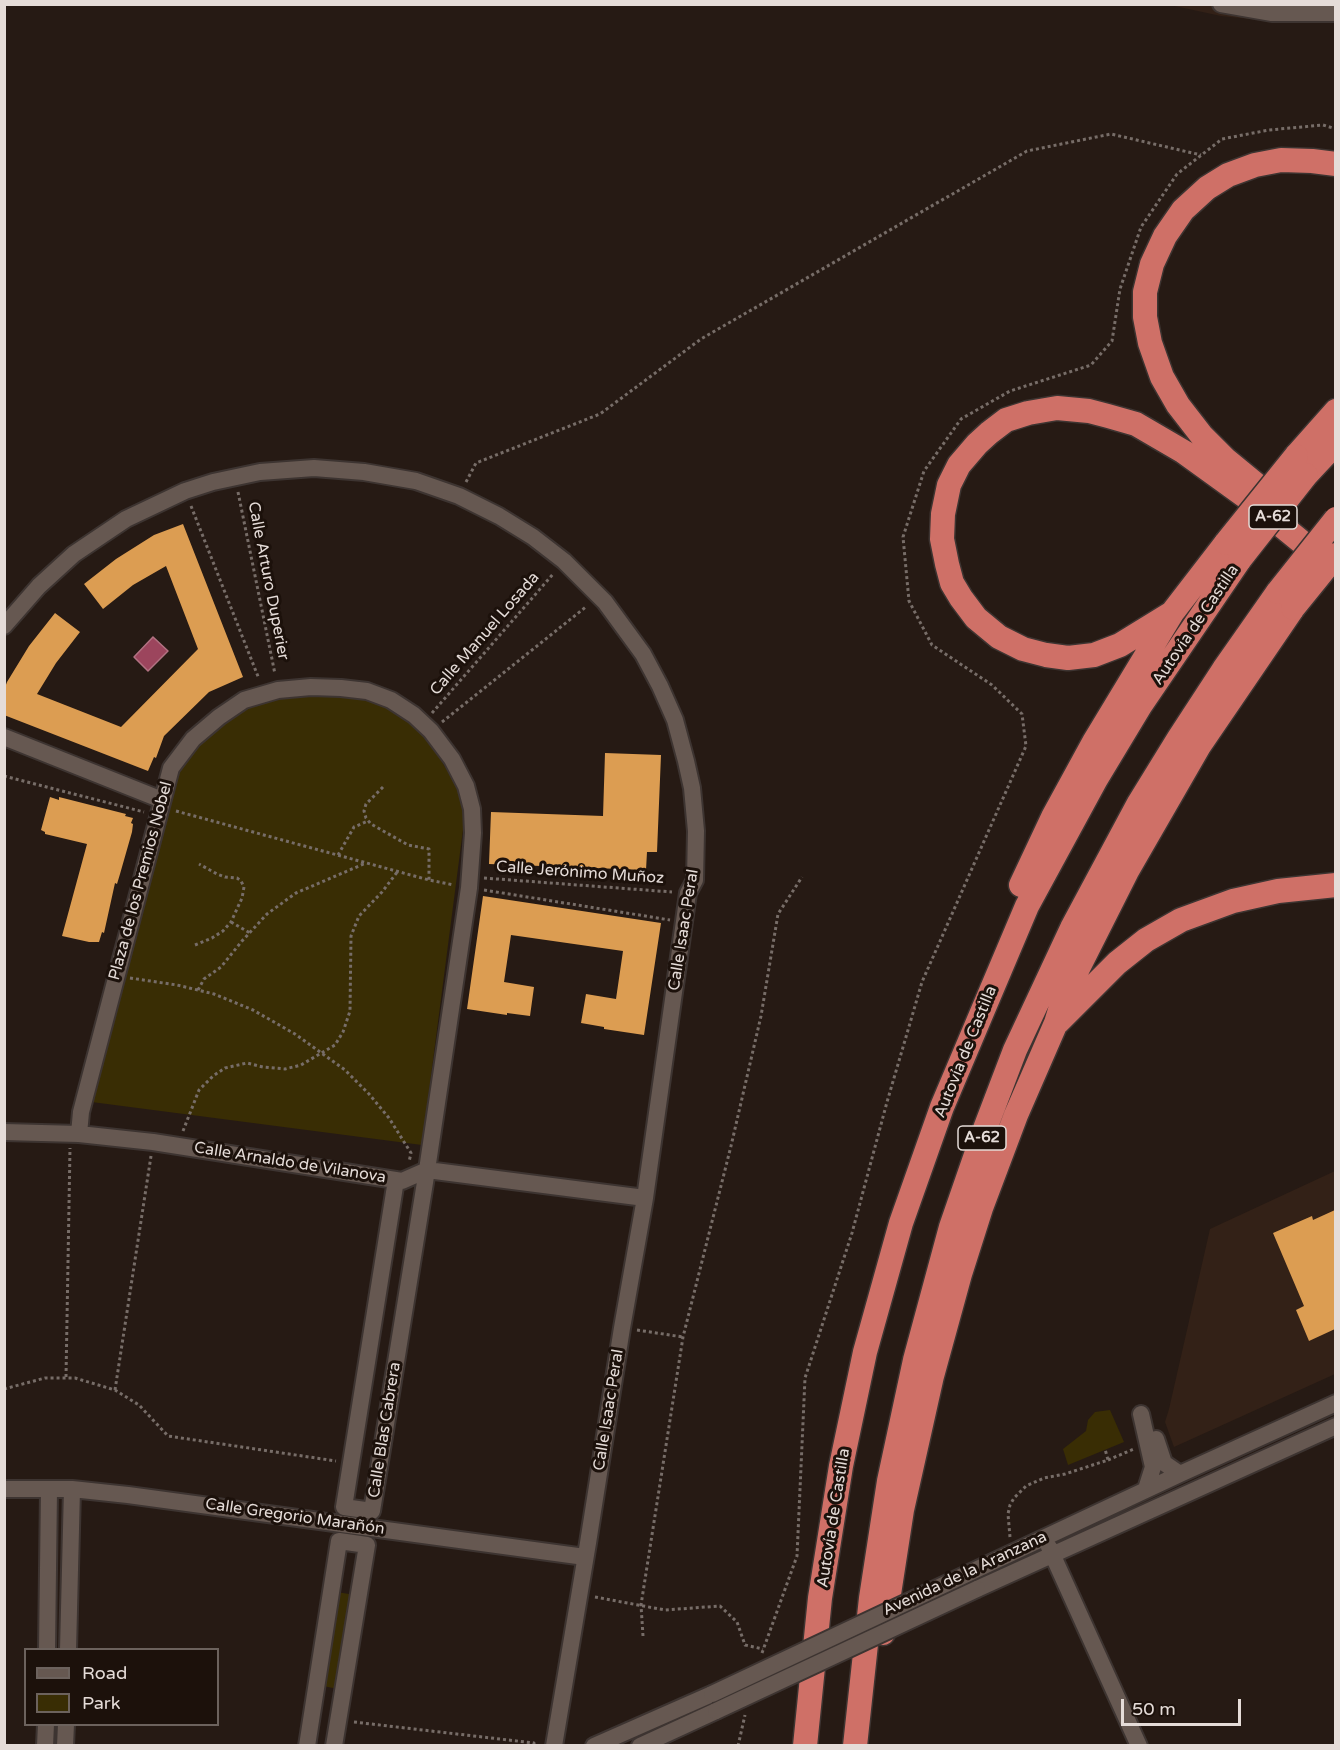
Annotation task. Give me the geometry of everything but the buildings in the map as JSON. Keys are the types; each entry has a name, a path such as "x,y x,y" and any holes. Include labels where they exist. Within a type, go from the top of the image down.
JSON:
{"highway":[{"path":"1335,164 1312,160 1281,160 1255,165 1228,175 1207,188 1184,210 1165,236 1152,264 1145,292 1145,317 1150,343 1162,377 1178,405 1202,436 1225,459 1335,547"},
{"path":"1172,613 1120,645 1094,655 1068,658 1046,655 1023,649 999,637 975,618 952,583 947,564 942,539 943,514 949,485 959,465 976,444 1006,420 1057,408 1089,411 1108,416 1136,424 1185,452 1249,499 1335,569"},
{"path":"1301,466 1335,411"},
{"name":"Autovía de Castilla","path":"805,1746 822,1587 841,1466 864,1352 901,1223 942,1107 1027,906 1096,779 1233,551 1301,466 1335,443"},
{"name":"A-62","path":"855,1746 871,1598 889,1481 915,1360 951,1227 1015,1050 1072,928 1134,814 1179,738 1224,669 1286,600 1335,519"},
{"path":"942,1107 987,958 1053,817 1094,742 1172,613 1233,551"},
{"path":"867,1746 902,1510 932,1376 981,1208 1016,1115 1056,1023 1065,994 1127,871 1286,600 1335,555"},
{"path":"1056,1023 1117,963 1146,940 1181,920 1233,901 1278,891 1335,885"}],"street":[{"path":"1221,4 1272,13 1335,13"},
{"name":"Calle Isaac Peral","path":"4,626 39,586 74,554 126,519 185,491 235,477 260,472 314,468 364,472 416,481 459,496 500,516 533,537 564,561 600,596 643,654 675,720 686,760 692,788 696,831 695,880 688,893 645,1198 554,1746"},
{"name":"Plaza de los Premios Nobel","path":"74,1134 171,768 193,739 244,700 272,692 312,687 340,688 367,691 391,700 414,715 427,727 452,759 466,786 472,809 470,883 427,1170"},
{"path":"4,736 160,807"},
{"name":"Calle Arnaldo de Vilanova","path":"4,1132 74,1134 153,1142 399,1180 427,1170"},
{"path":"427,1170 645,1198"},
{"name":"Calle Blas Cabrera","path":"399,1180 344,1507 372,1511 427,1170"},
{"name":"Avenida de la Aranzana","path":"594,1746 712,1694 1011,1552 1335,1403"},
{"path":"1146,1489 1153,1467 1148,1446 1145,1413 1164,1463 1180,1474"},
{"name":"Avenida de la Aranzana","path":"640,1746 1335,1426"},
{"name":"Calle Gregorio Marañón","path":"4,1489 72,1489 128,1495 585,1557"},
{"path":"46,1648 49,1489"},
{"path":"68,1648 72,1489"},
{"path":"1044,1537 1139,1746"},
{"path":"307,1746 339,1541 367,1545 334,1746"},
{"path":"45,1746 46,1726"},
{"path":"65,1746 66,1726"}],"path":[{"path":"760,1659 797,1556 805,1378 852,1233 886,1102 922,982 1026,746 1022,714 992,685 932,645 909,601 903,537 924,471 961,419 1010,391 1091,365 1112,341 1120,289 1141,227 1177,174 1222,139 1269,130 1323,125 1335,129"},
{"path":"459,496 476,463 600,414 701,339 1027,151 1111,134 1201,155"},
{"name":"Calle Arturo Duperier","path":"235,477 272,692"},
{"path":"185,491 272,692"},
{"name":"Calle Manuel Losada","path":"427,727 564,561"},
{"path":"427,727 600,596"},
{"path":"4,776 160,807 429,880 470,883 684,922"},
{"path":"383,787 366,804 364,811 368,821 408,845 429,849 429,880"},
{"path":"338,855 354,827 368,821"},
{"path":"198,990 204,979 221,967 267,914 296,893 367,863"},
{"path":"195,945 223,931 231,922 244,887 237,878 225,877 199,864"},
{"path":"177,1146 199,1090 225,1068 247,1063 285,1069 301,1065 335,1045 343,1032 350,1011 351,936 359,916 398,871"},
{"path":"642,1636 641,1605 683,1337 729,1157 759,1027 778,914 802,877"},
{"name":"Calle Jerónimo Muñoz","path":"470,883 688,893"},
{"path":"231,922 250,933"},
{"path":"116,976 177,985 213,994 253,1010 295,1034 322,1053 345,1070 369,1094 389,1118 411,1153 399,1180"},
{"path":"66,1377 74,1134"},
{"path":"115,1390 153,1142"},
{"path":"622,1328 683,1337"},
{"path":"4,1389 45,1378 75,1378 115,1390 139,1405 168,1436 351,1463"},
{"path":"1011,1552 1008,1514 1014,1498 1026,1486 1044,1478 1065,1474 1136,1448 1148,1446"},
{"path":"1105,1449 1108,1460"},
{"path":"578,1595 665,1610 720,1606 738,1622 746,1646 763,1649"},
{"path":"738,1746 746,1710"},
{"path":"338,1720 534,1743 534,1746"}],"shaded area":[{"path":"1170,5 1335,5 1335,23 1287,23 1221,16"},
{"path":"153,637 168,651 148,671 134,657"},
{"path":"1335,1171 1335,1374 1174,1447 1165,1422 1210,1229"}],"green space":[{"path":"308,693 350,693 375,700 401,713 433,747 460,792 464,822 422,1145 84,1101 176,773 208,732 245,706 279,697"},
{"path":"1110,1410 1124,1442 1068,1465 1063,1449 1086,1431 1088,1420 1095,1412"},
{"path":"337,1592 361,1596 348,1691 323,1686"}]}
